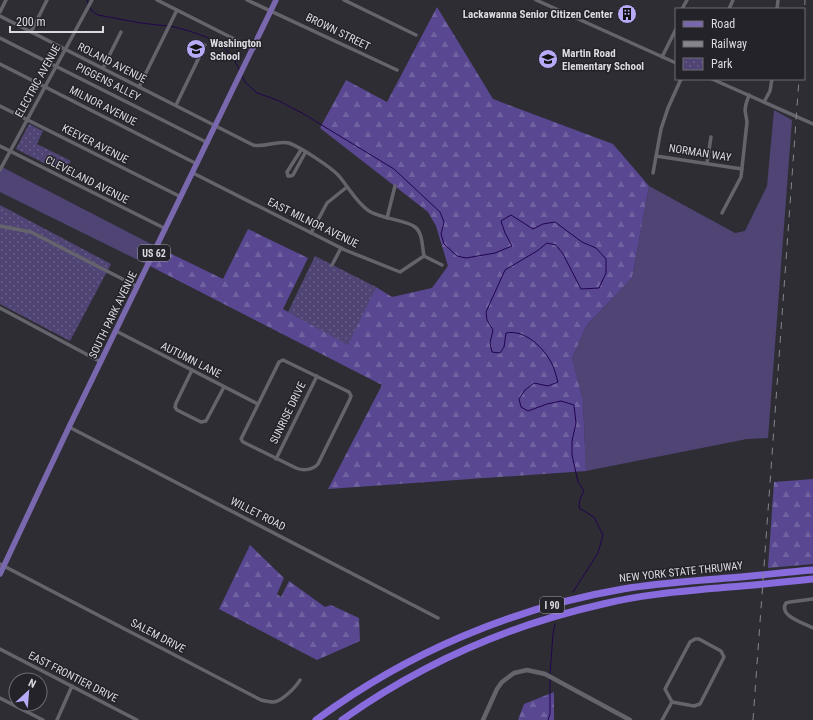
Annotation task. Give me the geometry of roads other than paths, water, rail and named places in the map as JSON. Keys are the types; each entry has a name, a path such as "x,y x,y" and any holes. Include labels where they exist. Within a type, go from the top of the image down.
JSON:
{"highway":[{"name":"NEW YORK STATE THRUWAY","path":"316,720 385,674 424,654 468,634 536,609 581,597 631,588 676,582 813,570"},
{"name":"NEW YORK STATE THRUWAY","path":"342,720 392,687 434,664 483,642 539,621 603,604 660,594 813,579"}],"main road":[{"name":"SOUTH PARK AVENUE","path":"0,574 2,565 20,532 69,427 182,198 276,0"}],"street":[{"path":"0,12 6,0"},
{"path":"32,32 47,0"},
{"path":"157,0 254,49"},
{"name":"BROWN STREET","path":"247,0 397,70"},
{"path":"344,0 416,35"},
{"path":"536,0 675,63"},
{"name":"ELECTRIC AVENUE","path":"0,170 92,1"},
{"path":"139,87 177,10"},
{"name":"ROLAND AVENUE","path":"0,16 253,145 262,146 283,142 306,152 329,166 364,207 386,218 415,227 421,236 424,256"},
{"path":"662,57 675,31"},
{"path":"102,68 121,32"},
{"name":"PIGGENS ALLEY","path":"0,38 208,143"},
{"path":"176,105 205,45"},
{"name":"MILNOR AVENUE","path":"0,64 197,164"},
{"path":"653,173 661,128 681,80"},
{"path":"714,80 813,124"},
{"path":"764,102 770,91 772,80"},
{"path":"722,213 741,177 747,122 745,110 750,95"},
{"name":"KEEVER AVENUE","path":"0,106 182,198"},
{"path":"707,164 711,137"},
{"name":"CLEVELAND AVENUE","path":"0,146 166,229"},
{"path":"301,150 287,172 288,176 293,175 306,152"},
{"name":"NORMAN WAY","path":"656,156 742,169"},
{"name":"EAST MILNOR AVENUE","path":"193,173 341,248 400,272 424,256"},
{"path":"386,218 395,186"},
{"path":"311,233 327,203 348,187"},
{"path":"0,226 31,232 138,287"},
{"path":"332,265 341,248"},
{"path":"424,256 442,265"},
{"path":"0,308 101,362"},
{"name":"AUTUMN LANE","path":"116,331 258,404"},
{"path":"280,361 286,361 316,376 348,392 351,396 317,466 311,469 299,469 243,442 241,439 280,361"},
{"path":"192,370 176,403 175,407 177,410 201,422 206,421 224,387"},
{"name":"SUNRISE DRIVE","path":"276,459 316,376"},
{"name":"WILLET ROAD","path":"69,427 438,618"},
{"name":"SALEM DRIVE","path":"2,565 261,700 268,702 280,700 296,686 300,680"},
{"path":"813,599 786,602 784,606 784,610 787,615 813,628"},
{"path":"697,639 721,651 724,655 724,659 700,704 694,706 672,702 666,691 666,687 691,640 697,639"},
{"name":"EAST FRONTIER DRIVE","path":"0,649 137,720"},
{"path":"483,720 497,689 502,682 509,676 532,670 559,682 630,720"},
{"path":"57,720 72,686"},
{"path":"0,698 42,720"},
{"path":"662,720 672,702"}],"waterway":[{"path":"89,6 92,11 98,15 167,26"},
{"path":"170,26 217,42 230,54 240,71"},
{"path":"242,76 245,82 257,93 277,100 302,113 394,169 440,212 444,222 441,234 444,244 457,256 466,258 495,253 512,246 501,221 511,215 533,229 543,224 555,222 582,242 596,248 606,259 606,273 599,288 581,289 563,254 556,245 547,243 537,251 505,270 486,312 487,320 493,330 490,343 492,352 500,353 504,347 506,333 520,334 527,337 539,346 549,358 554,368 558,382 548,386 534,383 525,390 519,399 521,407 528,411 561,401 574,405 576,423 572,441 572,455 578,482 584,491 580,499 579,508 594,517 603,535 598,553 573,592"},
{"path":"550,674 555,624"},
{"path":"548,720 550,714 550,679"}],"railway":[{"path":"805,0 805,8"},
{"path":"753,720 799,80"}],"place":[{"name":"Lackawanna Senior Citizen Center","path":"627,14"},
{"name":"Washington School","path":"196,49"},
{"name":"Martin Road Elementary School","path":"548,59"}]}
